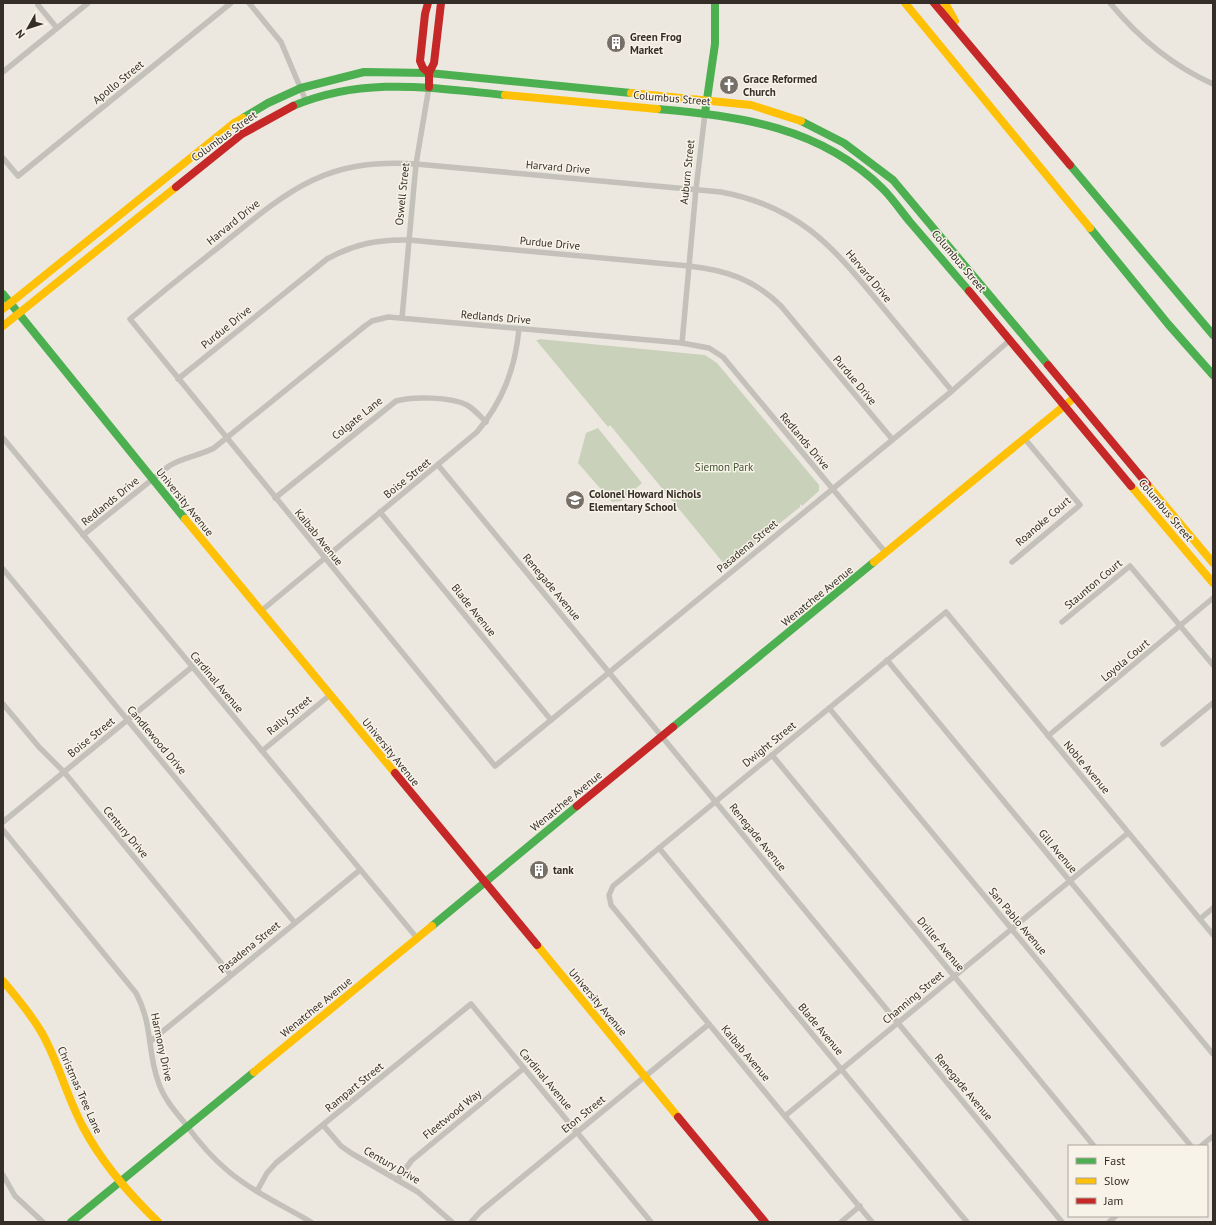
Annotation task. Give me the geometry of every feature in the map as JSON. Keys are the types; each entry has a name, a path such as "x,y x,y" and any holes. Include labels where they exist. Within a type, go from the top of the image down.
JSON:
{"main road":[{"name":"Oswell Street","path":"428,3 425,14 420,61 423,68 429,73"},
{"name":"Oswell Street","path":"429,87 429,73 434,63 441,3"},
{"name":"Auburn Street","path":"705,112 716,36 714,3"},
{"path":"900,3 922,24"},
{"path":"905,3 1172,329 1213,375"},
{"path":"934,3 1213,335"},
{"path":"945,3 966,42"},
{"name":"Columbus Street","path":"3,309 228,127 268,103 301,88 364,72 429,73 707,99 751,105 794,117 846,143 878,166 906,194 1213,563"},
{"name":"Columbus Street","path":"3,326 20,314 231,142 274,115 306,101 365,87 429,87 705,112 748,118 789,130 823,145 855,165 896,203 1213,584"},
{"name":"University Avenue","path":"3,294 152,479 765,1222"},
{"name":"Wenatchee Avenue","path":"71,1222 1076,397"},
{"name":"Christmas Tree Lane","path":"3,981 25,1008 42,1034 82,1127 120,1181 158,1222"}],"street":[{"path":"3,72 88,3"},
{"name":"Apollo Street","path":"3,158 18,176 231,3"},
{"path":"249,3 281,42 306,101"},
{"path":"1110,3 1128,23 1164,56 1213,84"},
{"path":"38,6 57,28"},
{"name":"Oswell Street","path":"402,318 416,164 429,87"},
{"name":"Auburn Street","path":"682,344 696,190 705,112"},
{"name":"Harvard Drive","path":"130,319 271,204 297,187 328,173 362,165 390,163 416,164 721,192 754,200 786,213 814,232 840,256 952,391"},
{"name":"Purdue Drive","path":"178,378 327,259 363,243 409,240 710,268 734,274 748,280 772,297 892,439"},
{"name":"Redlands Drive","path":"83,535 176,461 207,452 226,438 365,326 381,318 402,318 682,344 709,348 723,357 886,553"},
{"name":"Kaibab Avenue","path":"130,319 495,766"},
{"name":"Boise Street","path":"261,611 466,443 486,422 499,402 510,378 519,329"},
{"name":"Pasadena Street","path":"495,766 952,391 1010,340"},
{"name":"Colgate Lane","path":"275,498 396,401 414,397 460,402 474,410 486,422"},
{"name":"Cardinal Avenue","path":"3,438 416,938"},
{"name":"Roanoke Court","path":"1012,562 1080,505 1025,439"},
{"name":"Renegade Avenue","path":"438,465 1062,1222"},
{"name":"Blade Avenue","path":"380,512 551,720"},
{"name":"Staunton Court","path":"1062,622 1130,566 1181,626"},
{"name":"Candlewood Drive","path":"3,570 295,923"},
{"name":"Loyola Court","path":"1048,736 1213,598"},
{"name":"Dwight Street","path":"609,895 613,886 946,612"},
{"name":"Noble Avenue","path":"946,612 1213,935"},
{"path":"1181,626 1213,665"},
{"name":"Gill Avenue","path":"887,660 1213,1054"},
{"name":"Boise Street","path":"3,822 192,667"},
{"name":"Rally Street","path":"262,751 330,695"},
{"path":"1163,744 1213,702"},
{"name":"Century Drive","path":"3,704 39,747 64,772 231,975"},
{"name":"San Pablo Avenue","path":"829,708 1190,1145"},
{"name":"Driller Avenue","path":"772,755 1093,1145"},
{"name":"Harmony Drive","path":"3,830 130,983 142,1004 146,1015 155,1071 169,1104 216,1161 256,1191 312,1222"},
{"name":"Channing Street","path":"785,1116 1128,833"},
{"name":"Blade Avenue","path":"659,848 968,1222"},
{"name":"Pasadena Street","path":"151,1041 360,870"},
{"name":"Kaibab Avenue","path":"609,895 611,905 872,1222"},
{"path":"1200,919 1213,908"},
{"name":"Cardinal Avenue","path":"471,1004 651,1222"},
{"name":"Rampart Street","path":"256,1191 267,1173 276,1164 471,1004"},
{"name":"Eton Street","path":"471,1222 480,1211 709,1024"},
{"name":"Fleetwood Way","path":"397,1180 412,1160 524,1068"},
{"name":"Century Drive","path":"323,1125 337,1142 351,1153 418,1192 452,1222"},
{"path":"1202,1145 1213,1136"},
{"path":"3,1175 15,1196 43,1222"},
{"path":"841,1222 860,1206"}],"green space":[{"name":"Siemon Park","path":"539,339 705,355 717,363 819,485 819,491 802,506 800,504 800,507 764,536 762,535 763,538 729,566 725,565 610,425 608,427 536,340"},
{"path":"598,428 642,483 621,501 612,502 578,463 586,433"}],"traffic: fast":[{"path":"705,113 715,44 715,3"},
{"path":"243,118 268,103 301,88 364,72 429,73 631,93"},
{"path":"293,106 319,97 372,87 424,87 505,95"},
{"path":"657,109 749,121 778,128 806,138 833,151 859,168 883,189 969,291"},
{"path":"801,121 844,143 893,180 1048,365"},
{"path":"1070,165 1213,335"},
{"path":"1090,228 1168,324 1213,375"},
{"path":"3,294 185,519"},
{"path":"673,727 874,562"},
{"path":"432,926 577,806"},
{"path":"71,1222 254,1072"}],"traffic: slow":[{"path":"905,3 1090,228"},
{"path":"945,3 955,21"},
{"path":"631,93 751,105 801,121"},
{"path":"505,95 657,109"},
{"path":"3,309 234,123 243,118"},
{"path":"3,326 176,187"},
{"path":"874,562 1075,397"},
{"path":"1147,484 1213,563"},
{"path":"1131,486 1213,583"},
{"path":"185,519 395,773"},
{"path":"254,1072 432,926"},
{"path":"537,945 678,1117"},
{"path":"3,981 19,1000 43,1035 54,1057 77,1116 90,1140 117,1178 158,1222"}],"traffic: jam":[{"path":"428,3 425,14 420,61 423,68 429,73"},
{"path":"429,87 429,73 434,63 441,3"},
{"path":"934,3 1070,165"},
{"path":"176,187 242,134 293,106"},
{"path":"969,291 1131,486"},
{"path":"1048,365 1147,484"},
{"path":"577,806 673,727"},
{"path":"395,773 537,945"},
{"path":"678,1117 765,1222"}],"place":[{"name":"Green Frog Market","path":"616,43"},
{"name":"Grace Reformed Church","path":"729,85"},
{"name":"Colonel Howard Nichols Elementary School","path":"575,500"},
{"name":"tank","path":"539,870"}]}
